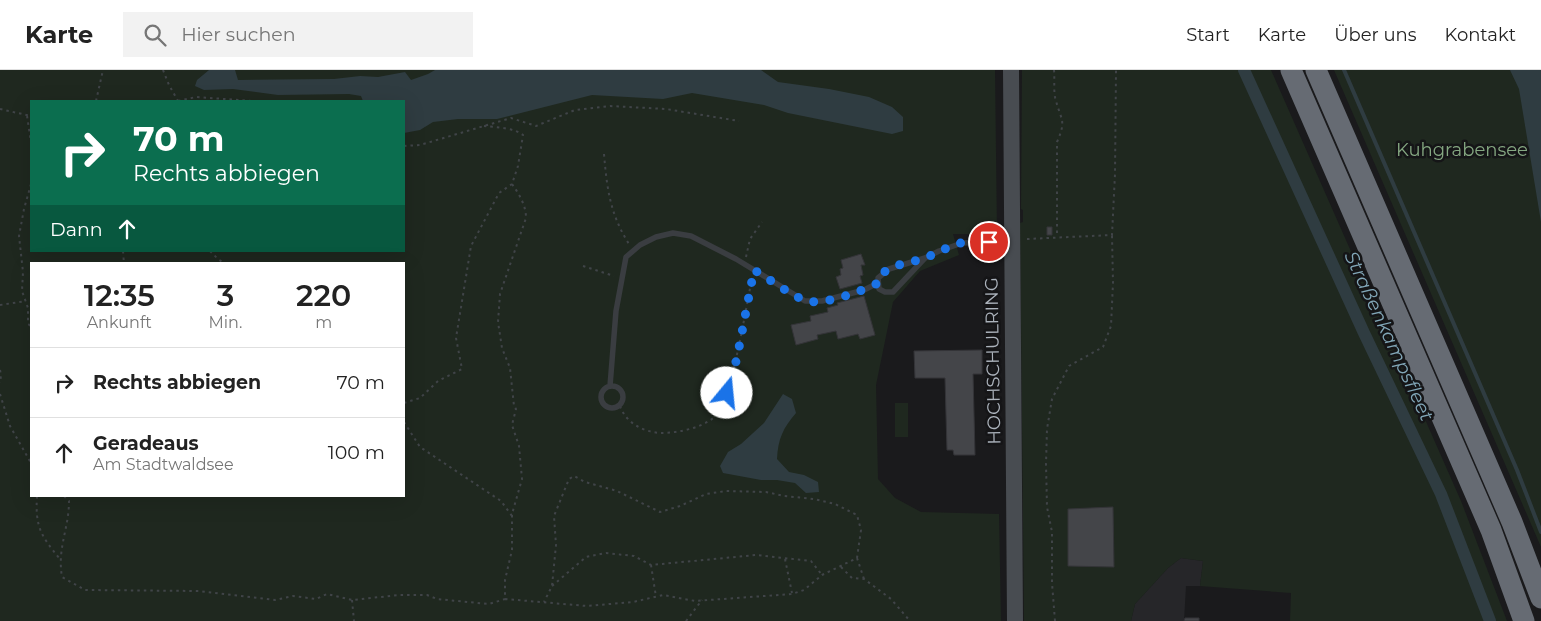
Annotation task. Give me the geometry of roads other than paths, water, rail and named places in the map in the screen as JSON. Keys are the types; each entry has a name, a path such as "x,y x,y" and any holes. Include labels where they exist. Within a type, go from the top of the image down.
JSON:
{"highway":[{"path":"1291,70 1491,530 1524,621"},
{"path":"1316,70 1508,513 1541,598"}],"street":[{"name":"HOCHSCHULRING","path":"1011,70 1005,241 1016,621"}],"lane":[{"path":"610,386 616,311 626,257 632,250 656,237 673,233 691,236 745,264 805,300 822,301 864,290 878,283"},
{"path":"925,258 893,292 885,292 879,288 880,275 889,269 925,258 962,243 989,242"},
{"path":"610,386 617,387 623,392 620,406 611,408 603,404 601,400 601,393 606,387 610,386"}],"waterway":[{"name":"Straßenkampsfleet","path":"1244,70 1364,333 1441,494 1490,621"},
{"path":"1344,70 1517,470 1541,532"}],"park label":[{"name":"Kuhgrabensee","path":"1462,150"}]}
